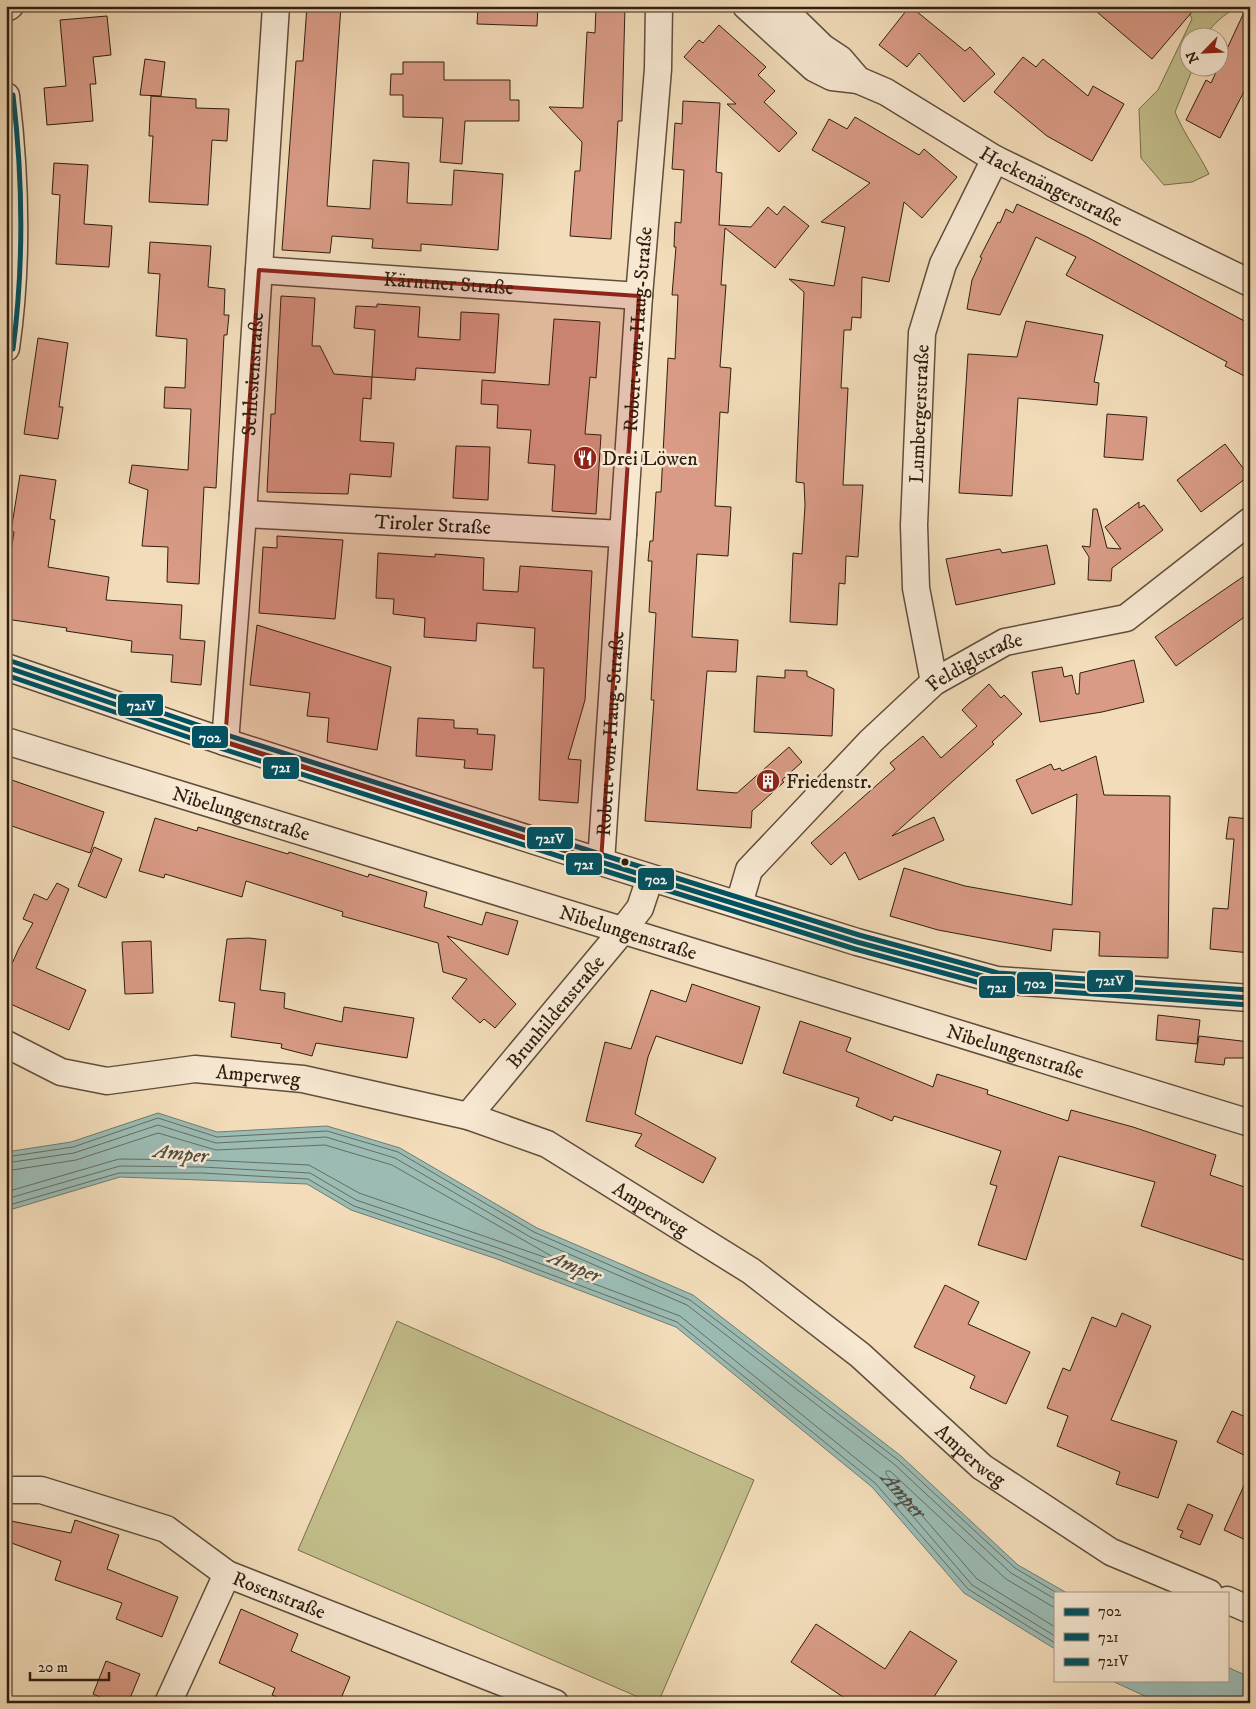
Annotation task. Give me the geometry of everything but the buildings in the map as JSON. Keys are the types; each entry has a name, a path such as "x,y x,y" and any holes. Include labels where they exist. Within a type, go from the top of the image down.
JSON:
{"street":[{"path":"6,8 10,6"},
{"name":"Schlesienstraße","path":"225,742 243,514 276,6"},
{"name":"Robert-von-Haug-Straße","path":"601,862 639,296 658,69 659,6"},
{"name":"Hackenängerstraße","path":"746,6 814,68 832,77 858,80 886,92 995,159 1250,283"},
{"name":"Hackenängerstraße","path":"780,6 822,47 840,59 858,80"},
{"path":"6,96 13,158 14,296 6,348"},
{"name":"Lumbergerstraße","path":"934,682 916,588 914,525 922,332 943,264 995,159"},
{"name":"Kärntner Straße","path":"259,270 639,296"},
{"name":"Tiroler Straße","path":"243,514 623,534"},
{"name":"Feldiglstraße","path":"739,904 749,870 871,741 934,682 1005,642 1126,618 1250,521"},
{"path":"6,667 225,742 650,878 857,942 997,980 1250,998"},
{"name":"Nibelungenstraße","path":"6,741 1250,1123"},
{"name":"Brunhildenstraße","path":"468,1116 640,908 650,878"},
{"name":"Amperweg","path":"6,1044 61,1072 107,1081 195,1068 303,1079 468,1116 547,1144 751,1271 860,1355 982,1467 1111,1552 1207,1592"},
{"name":"Rosenstraße","path":"6,1490 41,1490 166,1529 227,1574 512,1694 555,1703"},
{"path":"168,1703 227,1574"}],"highlighted area":[{"path":"259,270 639,296 601,862 225,742"}],"shaded area":[{"path":"1186,6 1250,6 1230,12 1211,28 1188,28 1192,19"},
{"path":"1178,48 1178,78 1189,78 1175,112 1209,174 1192,182 1164,185 1141,158 1139,109 1158,90"},
{"path":"397,1321 754,1480 658,1703 652,1703 298,1550"}],"water":[{"name":"Amper","path":"158,1113 217,1132 327,1126 400,1148 537,1228 693,1295 901,1456 1018,1565 1065,1592 1054,1592 1054,1648 964,1593 872,1487 676,1327 497,1259 351,1210 307,1184 120,1177 6,1211 6,1152 71,1142"},
{"path":"1228,1667 1250,1677 1250,1703 1160,1703 1114,1682 1228,1682"}],"transit line":[{"name":"721V","path":"13,95 19,159 21,222 17,317 13,349"},
{"name":"721V","path":"8,660 227,735 603,855 859,935 998,973 1250,990"},
{"name":"702","path":"6,667 225,742 601,862 857,942 997,980 1250,998"},
{"name":"721","path":"6,675 223,749 599,869 855,949 995,987 1249,1005"}],"place":[{"name":"Drei Löwen","path":"585,458"},
{"name":"Friedenstr.","path":"768,781"}]}
